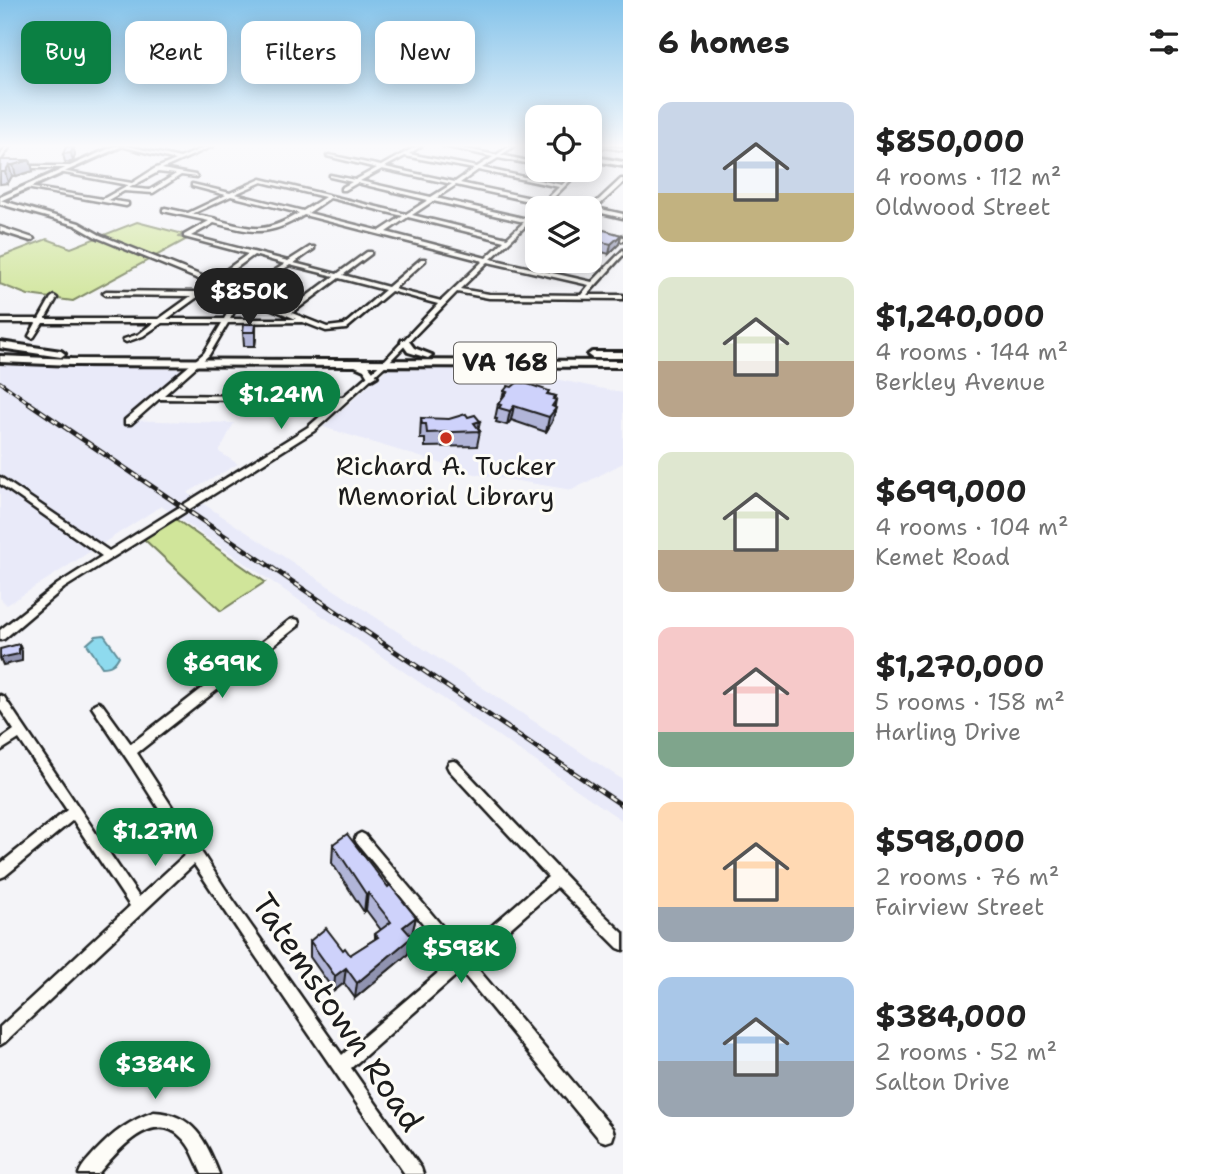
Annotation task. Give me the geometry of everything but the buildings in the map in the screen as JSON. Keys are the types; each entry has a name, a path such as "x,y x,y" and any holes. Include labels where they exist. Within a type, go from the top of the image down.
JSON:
{"main road":[{"path":"405,342 411,350 428,355"},
{"path":"0,345 61,354"},
{"name":"VA 168","path":"0,353 352,362 428,355 623,355"},
{"name":"VA 168","path":"0,359 390,359 623,364"},
{"path":"352,362 367,368 372,376"}],"street":[{"path":"0,201 78,225 98,236 322,329 346,327 423,260"},
{"path":"108,201 126,204"},
{"path":"190,213 214,201"},
{"path":"256,201 592,284"},
{"path":"165,210 264,230 322,201"},
{"path":"349,201 508,240"},
{"path":"381,233 428,201"},
{"path":"445,201 525,218"},
{"path":"602,212 623,216"},
{"path":"215,220 186,236 442,303"},
{"path":"0,636 40,601 108,555 311,429 390,359 442,303 525,225"},
{"path":"0,229 31,239"},
{"path":"602,233 622,237"},
{"path":"128,422 203,358 242,295 312,248"},
{"path":"582,297 623,251"},
{"path":"287,314 369,253"},
{"path":"126,340 160,322 251,254"},
{"path":"610,265 623,269"},
{"path":"456,290 489,296 623,297"},
{"path":"106,293 230,294"},
{"path":"32,336 54,298"},
{"path":"0,321 304,321"},
{"path":"158,397 346,400"},
{"path":"0,480 108,555"},
{"path":"131,751 295,623"},
{"path":"0,699 138,907"},
{"name":"Tatemstown Road","path":"98,708 131,751 195,854 415,1174"},
{"path":"0,746 21,731"},
{"path":"453,766 557,878 623,943"},
{"path":"0,872 75,810"},
{"path":"360,839 606,1134"},
{"path":"0,1037 195,854"},
{"path":"342,1065 557,878"},
{"path":"87,1174 131,1130 142,1122 155,1120 169,1121 182,1128 194,1141 211,1174"}],"shaded area":[{"path":"0,365 186,369 122,420 234,423 219,452 238,464 187,493 623,780 623,821 161,506 7,605 0,598"},
{"path":"389,367 502,368 623,393 623,463 572,490 475,474 323,427"}],"green space":[{"path":"137,222 183,234 179,237 187,239 73,301 28,295 0,284 0,257 47,239 71,248"},
{"path":"174,518 265,582 221,611 144,539"}],"water":[{"path":"104,635 119,656 112,664 102,667 87,644 96,636"}],"railway":[{"path":"0,382 31,404"},
{"path":"29,403 623,806"}],"place":[{"name":"Richard A. Tucker Memorial Library","path":"446,438"}]}
